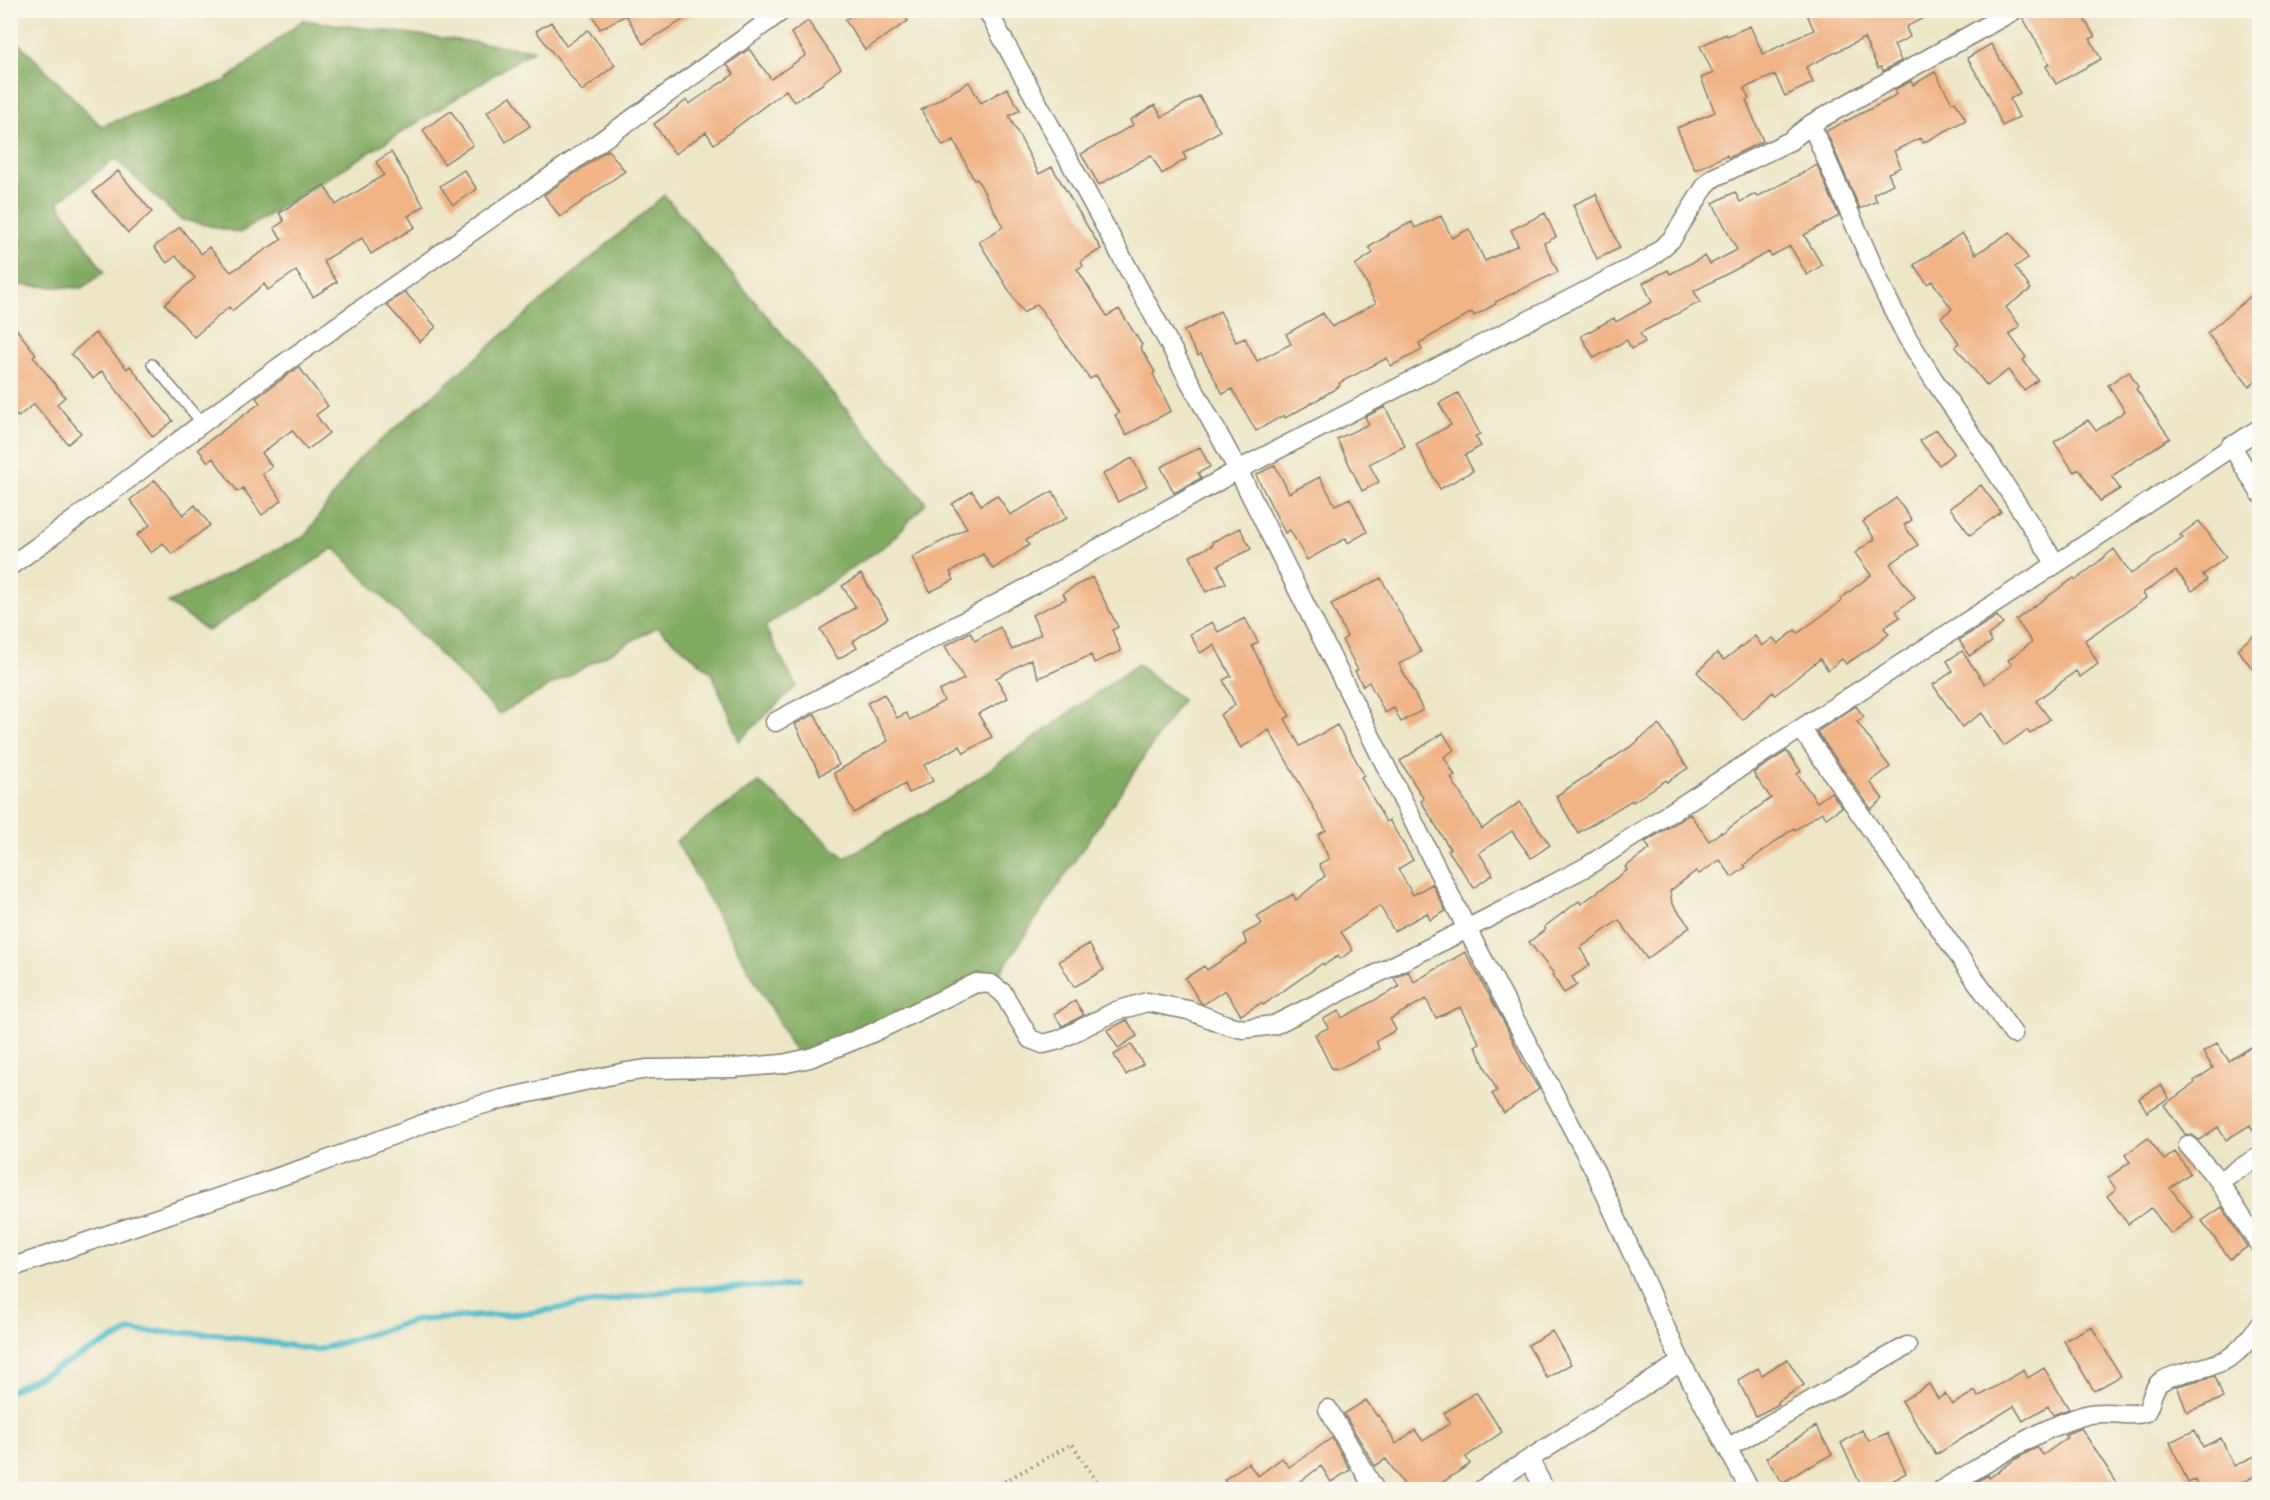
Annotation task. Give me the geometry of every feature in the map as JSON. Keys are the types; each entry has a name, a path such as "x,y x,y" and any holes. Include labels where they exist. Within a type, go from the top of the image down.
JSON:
{"street":[{"path":"10,566 202,423 436,256 678,88 783,10"},
{"path":"987,10 1238,470 1467,929 1596,1173 1681,1362 1750,1490"},
{"path":"775,722 1040,581 1238,470 1650,258 1672,239 1706,185 1713,178 1790,141 1811,124 2015,10"},
{"path":"1811,124 1885,294 1907,337 2056,564"},
{"path":"10,1268 314,1165 449,1114 502,1099 621,1073 648,1070 734,1068 783,1064 810,1058 870,1035 976,983 991,984 1003,993 1030,1039 1043,1044 1059,1040 1116,1011 1147,1002 1188,1010 1243,1029 1274,1025 1586,867 2056,564 2230,445 2259,428"},
{"path":"2230,445 2259,493"},
{"path":"1802,729 2013,1034"},
{"path":"2188,1145 2219,1181 2259,1246"},
{"path":"2219,1181 2259,1156"},
{"path":"1941,1490 2060,1425 2086,1415 2108,1411 2139,1414 2146,1412 2152,1392 2159,1383 2173,1375 2212,1366 2236,1355 2259,1324"},
{"path":"1727,1448 1907,1346"},
{"path":"1481,1490 1681,1362"},
{"path":"1328,1409 1375,1490"},
{"path":"1529,1459 1545,1490"}],"lane":[{"path":"152,364 202,423"}],"path":[{"path":"989,1490 1072,1444 1102,1490"}],"green space":[{"path":"303,20 534,50 240,233 180,219 115,159 58,202 104,272 82,288 15,285 11,288 11,35 101,126 225,81"},
{"path":"664,195 926,503 889,543 765,627 796,686 739,741 712,673 657,627 499,714 334,548 208,631 168,603 305,536 358,460"},
{"path":"1138,664 1182,700 990,988 864,1037 798,1057 676,841 759,782 845,858 951,797"}],"building":[{"path":"590,10 699,10 643,44 626,15 600,29"},
{"path":"859,10 901,10 908,21 865,50 845,20"},
{"path":"1805,10 1938,10 1906,27 1910,37 1894,45 1901,61 1883,71 1881,67 1878,68 1864,38 1806,67 1813,83 1785,96 1775,75 1744,88 1749,99 1746,100 1763,141 1728,158 1727,155 1695,170 1677,128 1715,112 1701,78 1713,73 1700,46 1750,26 1763,54 1814,30"},
{"path":"2026,10 2079,10 2095,37 2090,39 2101,59 2056,84 2046,66 2049,64 2023,18"},
{"path":"808,21 841,68 824,83 794,102 786,90 714,144 706,132 675,154 654,124 687,100 689,104 734,74 727,65 749,49 771,79 806,55 791,33"},
{"path":"551,22 566,46 588,30 615,65 582,91 536,31"},
{"path":"1991,44 2020,93 2010,99 2019,117 2002,126 1989,95 1967,58"},
{"path":"1935,72 1952,103 1955,101 1966,120 1923,143 1920,138 1894,151 1901,167 1888,173 1893,184 1873,194 1877,201 1860,209 1826,131 1890,99 1896,94 1894,90 1911,81 1913,85"},
{"path":"969,82 981,103 1007,88 1020,110 1009,116 1039,174 1052,167 1101,249 1081,261 1083,266 1077,269 1107,316 1119,309 1142,345 1140,347 1155,372 1153,374 1171,411 1126,435 1115,415 1119,413 1096,375 1090,379 1037,304 1023,313 979,242 1003,227 977,179 974,180 954,140 943,146 921,110"},
{"path":"511,96 530,126 506,142 487,112"},
{"path":"1199,96 1220,131 1183,153 1186,159 1162,174 1151,155 1099,185 1081,154 1133,125 1130,120 1155,105 1162,117"},
{"path":"451,111 473,145 444,164 423,130"},
{"path":"608,150 625,171 560,217 544,195"},
{"path":"391,152 424,206 408,216 415,227 371,254 362,238 323,261 337,282 313,297 296,271 268,290 264,284 232,311 229,307 194,337 165,304 195,278 176,256 167,263 154,247 180,227 201,254 209,247 231,272 282,239 274,228 284,221 279,213 324,185 336,205 384,175 376,162"},
{"path":"1817,165 1839,216 1804,235 1822,265 1807,275 1790,246 1771,256 1769,252 1694,291 1700,302 1640,333 1645,342 1631,349 1627,340 1594,358 1581,336 1614,318 1616,322 1652,302 1643,283 1668,270 1670,274 1705,256 1710,264 1737,250 1713,203 1735,192 1740,202 1755,194 1757,197"},
{"path":"464,170 477,189 453,205 440,186"},
{"path":"118,171 152,212 128,233 93,192"},
{"path":"1596,194 1620,248 1597,259 1573,205"},
{"path":"1545,213 1556,237 1544,243 1558,272 1495,302 1496,304 1474,316 1472,312 1419,343 1422,350 1391,366 1387,358 1339,383 1340,386 1307,406 1285,418 1284,415 1256,431 1232,389 1223,394 1201,354 1198,356 1184,331 1220,311 1236,342 1245,338 1257,361 1291,344 1286,334 1323,313 1332,327 1376,303 1355,265 1373,253 1369,247 1388,234 1412,222 1415,228 1441,216 1452,238 1469,229 1485,261 1518,245 1511,230"},
{"path":"2010,232 2028,258 2015,267 2031,289 2006,307 2020,326 2009,334 2026,357 2023,360 2038,380 2024,390 2008,370 1987,386 1955,346 1959,343 1941,317 1952,309 1932,281 1927,284 1914,265 1962,233 1976,254"},
{"path":"2259,289 2259,378 2249,386 2207,333"},
{"path":"405,292 436,327 420,342 387,305"},
{"path":"10,321 36,354 33,356 65,397 57,404 81,433 68,444 34,404 18,417 10,408"},
{"path":"95,333 127,369 130,366 173,421 153,437 102,371 93,379 71,354"},
{"path":"299,367 328,406 316,415 329,433 307,450 292,430 262,453 272,467 262,474 282,500 262,515 243,488 238,492 213,458 208,462 198,449 260,403 256,398"},
{"path":"2129,371 2138,387 2136,389 2170,438 2112,476 2120,489 2100,501 2079,469 2074,472 2054,442 2088,420 2096,431 2125,411 2108,385"},
{"path":"1458,393 1480,434 1475,436 1481,446 1465,455 1473,471 1440,489 1416,444 1451,425 1439,403"},
{"path":"1385,407 1405,446 1369,464 1379,482 1362,491 1337,439 1369,424 1365,417"},
{"path":"1936,429 1954,453 1939,465 1920,441"},
{"path":"1200,447 1210,467 1198,473 1201,478 1174,493 1161,467"},
{"path":"1132,458 1147,486 1118,502 1103,474"},
{"path":"1275,465 1289,493 1320,477 1335,505 1350,498 1367,532 1348,543 1346,538 1307,560 1290,530 1285,533 1256,475"},
{"path":"155,480 183,515 195,505 210,525 172,554 163,543 151,553 137,535 150,525 130,500"},
{"path":"1981,485 2001,512 1970,535 1950,508"},
{"path":"972,491 981,505 997,495 1010,515 1053,491 1067,518 1026,540 1029,545 993,569 983,554 950,572 954,580 930,592 912,557 967,528 952,504"},
{"path":"1896,498 1912,520 1904,525 1918,545 1890,564 1915,598 1896,611 1900,617 1884,628 1889,634 1875,645 1846,664 1842,659 1828,670 1820,659 1775,695 1773,692 1743,720 1697,672 1717,653 1724,660 1755,636 1762,646 1773,638 1778,644 1795,630 1798,633 1842,601 1840,599 1871,575 1855,553 1875,539 1863,522"},
{"path":"2199,521 2226,557 2203,575 2207,580 2192,591 2176,571 2143,593 2146,598 2085,640 2098,664 2080,677 2076,671 2036,701 2050,719 2030,734 2027,730 2004,746 1982,713 1962,727 1933,685 1953,671 1947,661 1962,651 1985,684 2012,665 2008,660 2032,642 2016,620 2033,607 2074,578 2076,580 2114,549 2131,574 2183,538 2180,535"},
{"path":"1240,528 1251,549 1218,565 1226,583 1206,592 1190,556"},
{"path":"861,574 888,618 853,641 857,648 838,659 820,629 856,607 842,586"},
{"path":"1092,577 1118,627 1112,630 1121,651 1094,663 1091,655 1039,678 1031,659 996,678 1008,698 978,714 992,737 964,753 960,746 924,765 933,781 909,793 905,784 854,813 834,773 888,741 867,703 884,694 897,718 906,713 910,720 944,701 939,691 964,679 945,646 970,632 975,641 1000,627 1012,650 1041,634 1032,615 1066,599 1063,593"},
{"path":"1381,578 1421,652 1399,664 1423,710 1401,722 1394,708 1385,713 1369,682 1363,686 1355,671 1358,670 1342,640 1347,637 1331,604"},
{"path":"1997,616 2003,624 1988,635 1992,642 1969,656 1959,640"},
{"path":"1245,618 1258,642 1252,646 1290,716 1285,719 1300,746 1337,725 1364,775 1361,777 1386,822 1389,820 1413,860 1398,869 1413,895 1432,884 1446,911 1430,920 1427,913 1394,931 1380,906 1341,932 1353,950 1340,959 1338,956 1324,965 1323,963 1263,1005 1261,1003 1241,1015 1225,990 1204,1004 1201,1003 1185,978 1204,966 1207,970 1247,944 1243,934 1262,924 1257,916 1293,894 1296,900 1325,876 1319,864 1329,859 1318,835 1326,830 1269,730 1241,748 1220,715 1235,705 1223,680 1231,676 1214,645 1200,653 1190,634 1212,622 1218,632"},
{"path":"2259,631 2259,677 2237,649"},
{"path":"1856,706 1864,717 1857,722 1890,767 1870,782 1883,799 1871,809 1817,732"},
{"path":"815,714 839,765 820,775 795,724"},
{"path":"1659,725 1688,768 1578,833 1556,796 1639,741"},
{"path":"1443,733 1454,750 1444,757 1455,776 1451,778 1482,829 1520,802 1550,845 1531,858 1512,831 1479,853 1493,874 1474,888 1448,850 1450,849 1421,801 1424,799 1400,761"},
{"path":"1787,751 1801,771 1797,774 1817,802 1831,792 1842,807 1826,818 1822,812 1795,830 1794,828 1744,865 1746,867 1732,877 1720,860 1699,874 1696,871 1670,891 1672,903 1690,927 1647,959 1619,920 1580,948 1590,965 1572,977 1577,985 1564,993 1552,975 1554,974 1529,942 1546,929 1544,927 1579,901 1581,904 1627,870 1625,867 1650,849 1645,842 1690,814 1709,841 1771,798 1753,773"},
{"path":"1089,944 1104,970 1074,987 1059,961"},
{"path":"1465,952 1539,1089 1504,1113 1492,1094 1497,1091 1475,1046 1480,1044 1460,1007 1436,1018 1426,999 1390,1019 1396,1030 1376,1041 1379,1049 1336,1070 1332,1069 1315,1034 1328,1028 1323,1019 1339,1011 1342,1018 1399,987 1394,978 1408,971 1414,982"},
{"path":"1075,1001 1084,1015 1062,1026 1054,1014"},
{"path":"1127,1020 1137,1036 1118,1048 1107,1030"},
{"path":"2259,1042 2259,1142 2250,1125 2226,1140 2218,1127 2199,1140 2192,1135 2185,1134 2164,1105 2213,1068 2203,1052 2217,1043 2229,1061"},
{"path":"1131,1044 1143,1064 1126,1075 1114,1055"},
{"path":"2161,1085 2169,1098 2147,1112 2139,1098"},
{"path":"2148,1138 2164,1160 2175,1152 2190,1173 2170,1188 2193,1217 2171,1234 2151,1208 2128,1224 2107,1196 2116,1189 2108,1178 2130,1162 2125,1155"},
{"path":"2222,1207 2247,1247 2230,1259 2202,1221"},
{"path":"2091,1326 2121,1376 2094,1391 2064,1341"},
{"path":"1552,1331 1571,1364 1547,1378 1528,1345"},
{"path":"1787,1359 1804,1385 1777,1402 1779,1404 1756,1416 1738,1380 1758,1368 1762,1375"},
{"path":"2044,1368 2069,1409 2053,1415 2048,1406 2023,1421 2014,1406 1936,1455 1902,1401 1929,1384 1938,1399 1945,1394 1952,1405 1975,1391 1978,1397 2024,1370 2028,1378"},
{"path":"2215,1376 2223,1398 2187,1412 2177,1386"},
{"path":"1476,1392 1502,1432 1466,1457 1470,1464 1431,1490 1408,1490 1386,1459 1375,1466 1344,1414 1366,1400 1377,1416 1379,1415 1396,1444 1415,1430 1423,1441 1450,1423 1444,1413"},
{"path":"1816,1426 1832,1454 1783,1483 1766,1458"},
{"path":"2081,1428 2117,1483 2107,1490 1964,1490 1988,1475 1989,1478 2037,1447 2043,1455 2067,1438 2064,1435"},
{"path":"1862,1430 1869,1441 1887,1433 1906,1473 1876,1490 1863,1490 1841,1443"},
{"path":"2195,1430 2203,1447 2221,1438 2234,1466 2259,1454 2259,1474 2227,1490 2199,1490 2195,1480 2188,1483 2170,1442"},
{"path":"1332,1438 1350,1470 1331,1482 1321,1466 1289,1490 1231,1490 1224,1480 1248,1463 1258,1476 1282,1458 1289,1467"}],"waterway":[{"path":"10,1391 130,1331 216,1334 317,1350 417,1320 530,1313 681,1289 792,1286"}]}
